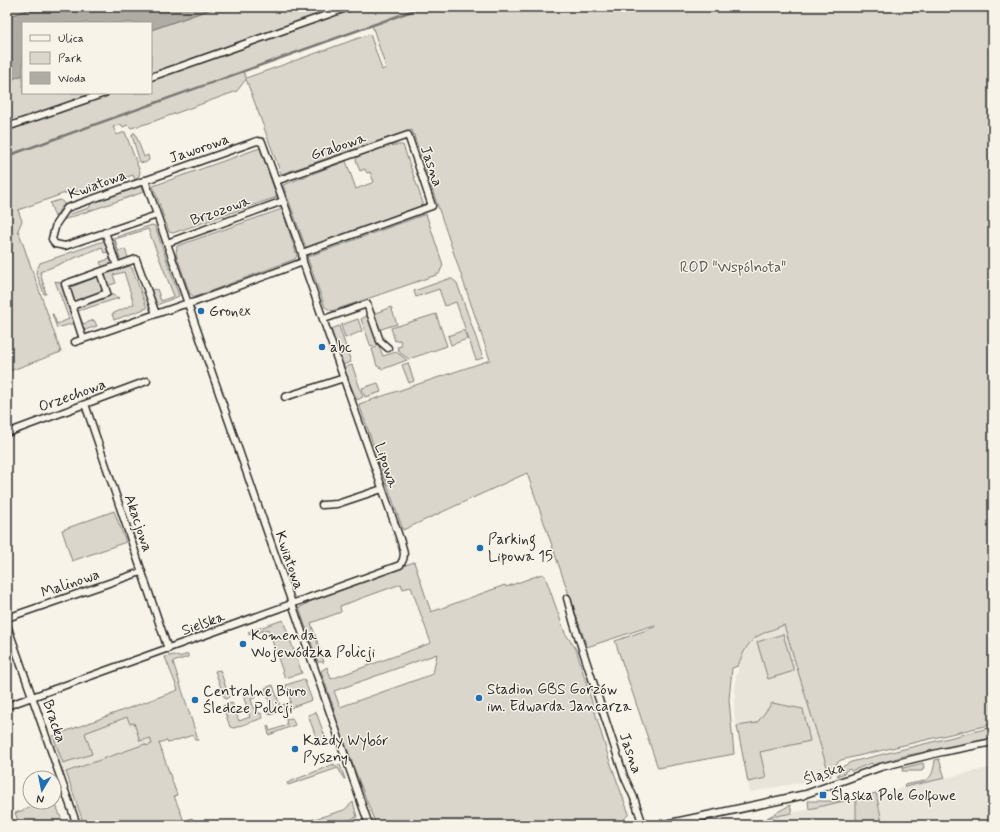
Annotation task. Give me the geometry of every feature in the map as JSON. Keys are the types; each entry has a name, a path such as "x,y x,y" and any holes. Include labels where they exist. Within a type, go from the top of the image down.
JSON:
{"street":[{"path":"152,77 349,7"},
{"path":"7,127 102,94"},
{"name":"Grabowa","path":"276,181 408,135"},
{"name":"Jasna","path":"302,253 432,206 408,135"},
{"name":"Jaworowa","path":"145,180 257,141 261,142"},
{"name":"Lipowa","path":"261,142 302,253 303,262 404,553 404,560"},
{"name":"Kwiatowa","path":"157,215 62,247 55,244 52,239 56,224 67,208 145,180 368,825"},
{"name":"Brzozowa","path":"167,243 283,201"},
{"path":"105,232 118,266"},
{"path":"83,339 65,284 136,259 156,314"},
{"path":"75,342 303,262"},
{"path":"72,306 107,293 100,272"},
{"path":"324,319 367,304 380,342 388,348"},
{"path":"285,397 344,378"},
{"name":"Orzechowa","path":"7,433 147,381"},
{"name":"Akacjowa","path":"85,404 168,649"},
{"path":"322,505 337,504 382,489"},
{"name":"Sielska","path":"7,706 292,605 400,565 404,560"},
{"name":"Malinowa","path":"7,618 141,572"},
{"name":"Jasna","path":"568,598 574,624 624,776 634,798 643,825"},
{"name":"Bracka","path":"7,625 77,825"},
{"name":"Śląska","path":"664,825 803,795 881,768 942,752 993,742"}],"shaded area":[{"path":"784,625 830,777 750,792 734,714 736,677 743,653 750,641 757,635"},
{"path":"178,690 156,743 62,775 62,770 58,770 47,738"},
{"path":"993,767 993,825 734,825 797,812"}],"green space":[{"path":"7,7 36,7 7,17"},
{"name":"ROD \"Wspólnota\"","path":"217,7 993,7 993,724 841,760 837,763 830,777 784,625 755,638 746,648 738,666 732,668 729,700 734,754 658,768 615,641 655,627 654,625 587,647 527,473 403,530 359,404 490,360 412,130 281,174 246,79 237,91 149,123 131,128 128,125 123,127 121,124 113,127 117,135 125,132 140,172 138,179 135,180 133,175 88,191 68,192 18,210 22,221 18,230 61,352 7,372 7,81 22,75 22,94 152,94 152,30","holes":["372,25 386,68 382,70 370,34 246,78 243,71"]},
{"path":"133,133 135,133 144,157 148,155 149,160 145,163 140,162 132,136"},
{"path":"387,145 403,145 424,206 306,248 283,185 346,161 356,189 374,182 370,172 367,173 365,169 360,171 356,160 358,155"},
{"path":"260,148 277,197 173,233 169,232 153,186"},
{"path":"142,186 144,191 141,193 60,221 68,210 70,214 89,208 91,204 96,201"},
{"path":"60,200 65,204 55,217 50,203"},
{"path":"282,209 297,256 295,259 195,297 190,294 176,254 177,246"},
{"path":"426,214 443,265 439,274 332,311 325,307 307,257"},
{"path":"152,225 155,226 179,296 157,305 151,290 157,289 161,301 174,296 148,229 115,239 118,251 125,249 129,260 121,262 114,240 110,239"},
{"path":"107,240 114,264 103,268 100,262 110,259 108,252 104,253 102,247 40,272 46,294 44,294 36,272 40,263"},
{"path":"129,266 132,268 147,308 114,320 112,314 134,304 124,272 113,275 116,283 107,286 103,275"},
{"path":"100,276 105,292 74,303 70,291 71,287"},
{"path":"448,279 452,279 457,283 483,358 476,360 456,302 445,306 439,289 416,297 414,291"},
{"path":"55,281 61,283 75,323 57,328 52,314 57,324 69,319"},
{"path":"110,294 119,298 78,311 83,324 94,320 97,326 82,331 74,307"},
{"path":"391,307 397,324 378,330 373,314"},
{"path":"436,314 447,346 409,359 400,353 397,347 402,346 400,340 395,341 391,328"},
{"path":"369,315 379,344 371,347 361,319"},
{"path":"358,319 362,331 345,338 341,325"},
{"path":"339,326 351,362 342,365 331,329"},
{"path":"464,330 467,339 451,345 448,336"},
{"path":"379,346 383,356 396,352 407,360 383,369 377,366 372,349"},
{"path":"408,363 414,381 409,383 402,365"},
{"path":"352,365 363,397 357,400 343,368"},
{"path":"378,383 381,392 365,397 362,388"},
{"path":"114,511 126,542 72,561 62,530"},
{"name":"Stadion GBS Gorzów im. Edwarda Jancarza","path":"414,562 431,612 505,585 506,587 542,574 545,576 565,633 576,649 609,759 629,814 621,822 607,825 458,825 455,823 453,825 376,825 332,710 334,709 321,671 327,667 331,679 431,643 411,587 403,589 401,584 340,606 341,612 311,623 324,662 318,662 299,608 308,603 308,601","holes":["437,654 433,674 340,707 334,691"]},
{"path":"283,620 302,673 285,678 268,629 249,635 248,632"},
{"path":"783,634 794,671 768,679 757,642"},
{"path":"188,654 188,657 173,662 198,740 195,740 193,735 168,743 167,740 159,743 177,795 174,796 184,821 192,818 195,824 84,825 66,772 145,744 146,746 152,744 150,738 140,741 134,723 130,724 127,717 85,733 92,754 63,763 53,736 178,690 165,657 174,655 179,657"},
{"path":"220,670 229,697 225,699 215,671"},
{"path":"304,679 312,700 270,715 268,712 272,710 265,688 273,685 280,706 291,702 286,685"},
{"path":"254,692 255,698 251,699 254,709 257,709 259,714 261,713 263,718 234,728 230,727 223,706 232,703 239,721 250,717 243,695"},
{"path":"772,703 803,709 810,741 760,752 766,778 748,782 737,726 757,723"},
{"path":"316,712 327,742 319,745 308,715"},
{"path":"292,718 295,725 269,735 268,725 270,731 287,725 286,719"},
{"path":"993,727 993,738 904,756 873,765 872,763 851,771 850,769 837,776 842,767 851,762"},
{"path":"939,759 945,778 905,787 904,785 927,780 934,768 935,760"},
{"path":"923,763 924,767 922,771 902,771 903,768"},
{"path":"334,764 334,766 340,765 345,779 338,768 288,785 287,783"},
{"path":"876,793 882,822 869,825 856,825 856,798"},
{"path":"808,801 844,801 809,809"},
{"path":"353,802 357,817 334,825 295,825 344,810"},
{"path":"790,805 792,813 767,818"},
{"path":"23,810 58,810 64,825 20,825 15,813"}],"water":[{"path":"36,7 217,7 152,30 152,22 22,22 22,75 7,81 7,17"}],"waterway":[{"path":"7,156 423,7"},
{"path":"992,7 993,12"}],"place":[{"name":"Gronex","path":"201,311"},
{"name":"abc","path":"322,347"},
{"name":"Parking Lipowa 15","path":"480,548"},
{"name":"Komenda Wojewódzka Policji","path":"243,644"},
{"name":"Stadion GBS Gorzów im. Edwarda Jancarza","path":"479,698"},
{"name":"Centralne Biuro Śledcze Policji","path":"195,700"},
{"name":"Każdy Wybór Pyszny","path":"295,749"},
{"name":"Śląska Pole Golfowe","path":"823,795"}]}
